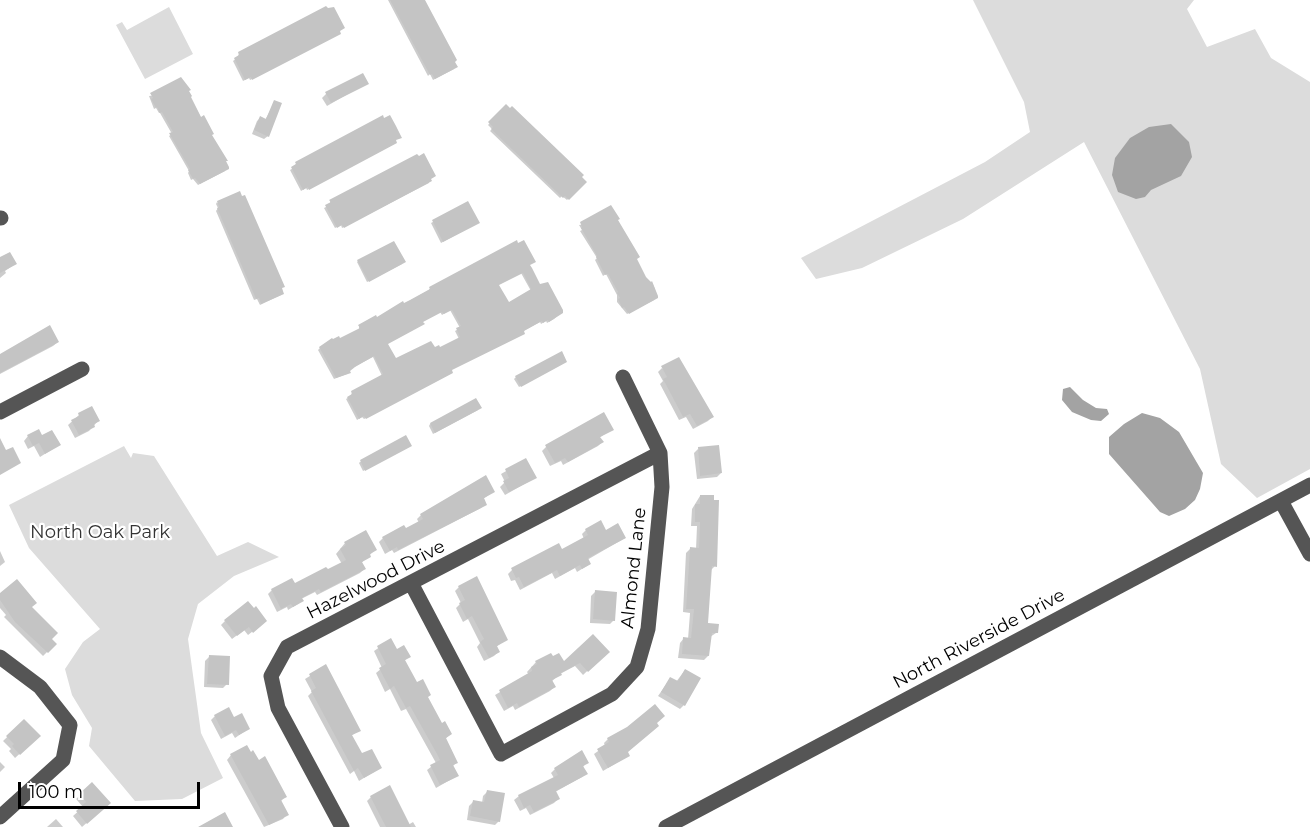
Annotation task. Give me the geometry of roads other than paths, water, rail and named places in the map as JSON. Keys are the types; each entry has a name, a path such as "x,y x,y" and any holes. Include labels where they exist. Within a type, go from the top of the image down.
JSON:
{"street":[{"path":"0,412 82,369"},
{"name":"Almond Lane","path":"411,583 501,754 612,694 638,667 648,629 662,487 660,453 623,377"},
{"name":"Hazelwood Drive","path":"335,825 278,708 271,675 287,647 660,453"},
{"name":"North Riverside Drive","path":"666,827 1310,486"},
{"path":"1281,501 1310,554"},
{"path":"0,657 40,687 70,725 63,760 0,817"}],"park label":[{"name":"North Oak Park","path":"100,533"}]}
